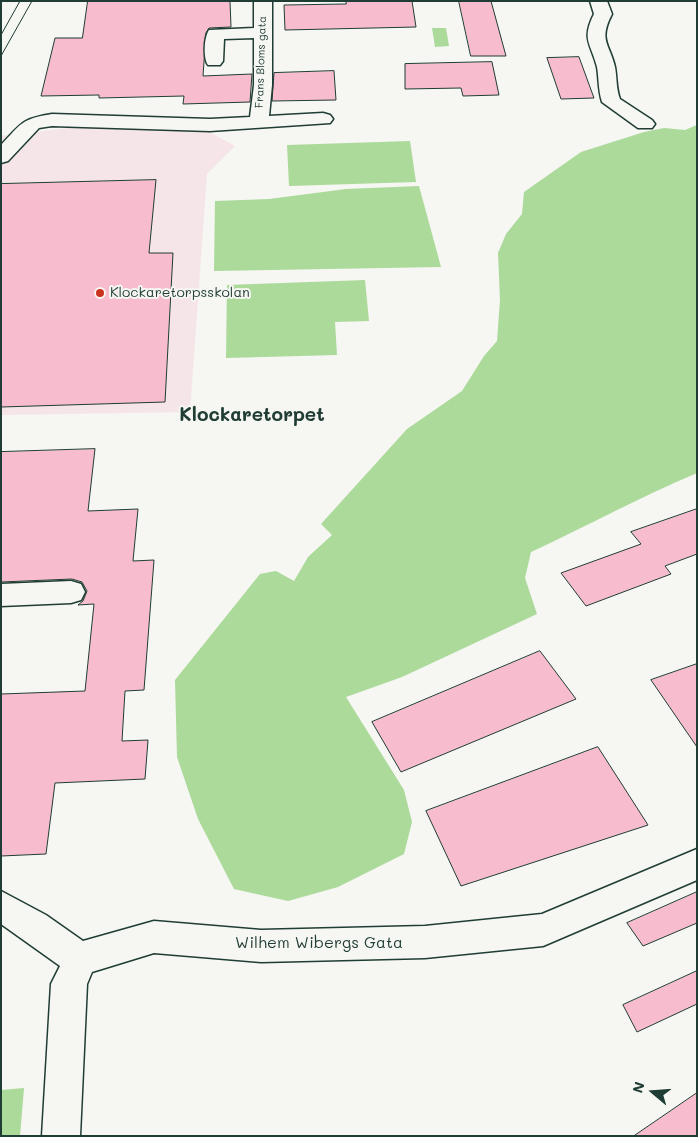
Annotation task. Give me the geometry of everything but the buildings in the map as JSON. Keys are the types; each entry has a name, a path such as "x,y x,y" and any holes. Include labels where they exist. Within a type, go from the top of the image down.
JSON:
{"street":[{"name":"Frans Bloms gata","path":"259,122 263,85 263,1"},
{"path":"598,1 603,14 596,27 597,40 600,54 606,65 605,78 611,102 644,124"},
{"path":"214,62 215,34 263,32"},
{"path":"1,157 33,123 52,120 210,125 323,119"},
{"path":"1,596 71,592"},
{"name":"Wilhem Wibergs Gata","path":"80,960 97,952 154,937 261,946 425,942 543,930 697,864"},
{"path":"1,906 34,926 80,960 70,984 62,1136"}],"shaded area":[{"name":"Klockaretorpsskolan","path":"114,126 202,128 235,146 207,174 190,412 1,415 1,136 68,128"}],"green space":[{"path":"432,28 446,28 449,46 435,47"},
{"path":"697,125 697,473 531,552 525,578 537,614 402,677 346,697 404,790 412,822 404,854 338,887 288,901 234,889 198,819 177,757 175,680 260,574 276,571 294,581 308,557 332,535 321,524 407,429 462,391 484,356 497,341 500,300 498,253 506,234 522,214 524,192 581,152 644,132 664,128 685,130"},
{"path":"410,141 416,182 289,186 287,145"},
{"path":"419,186 441,267 214,271 215,201 269,199 346,189"},
{"path":"365,280 369,321 335,322 337,355 226,358 227,285"},
{"path":"24,1088 20,1136 1,1136 1,1090"}],"tram line":[{"path":"1,35 20,1"},
{"path":"1,56 32,1"}],"place":[{"name":"Klockaretorpsskolan","path":"100,293"}],"district":[{"name":"Klockaretorpet","path":"252,415"}]}
